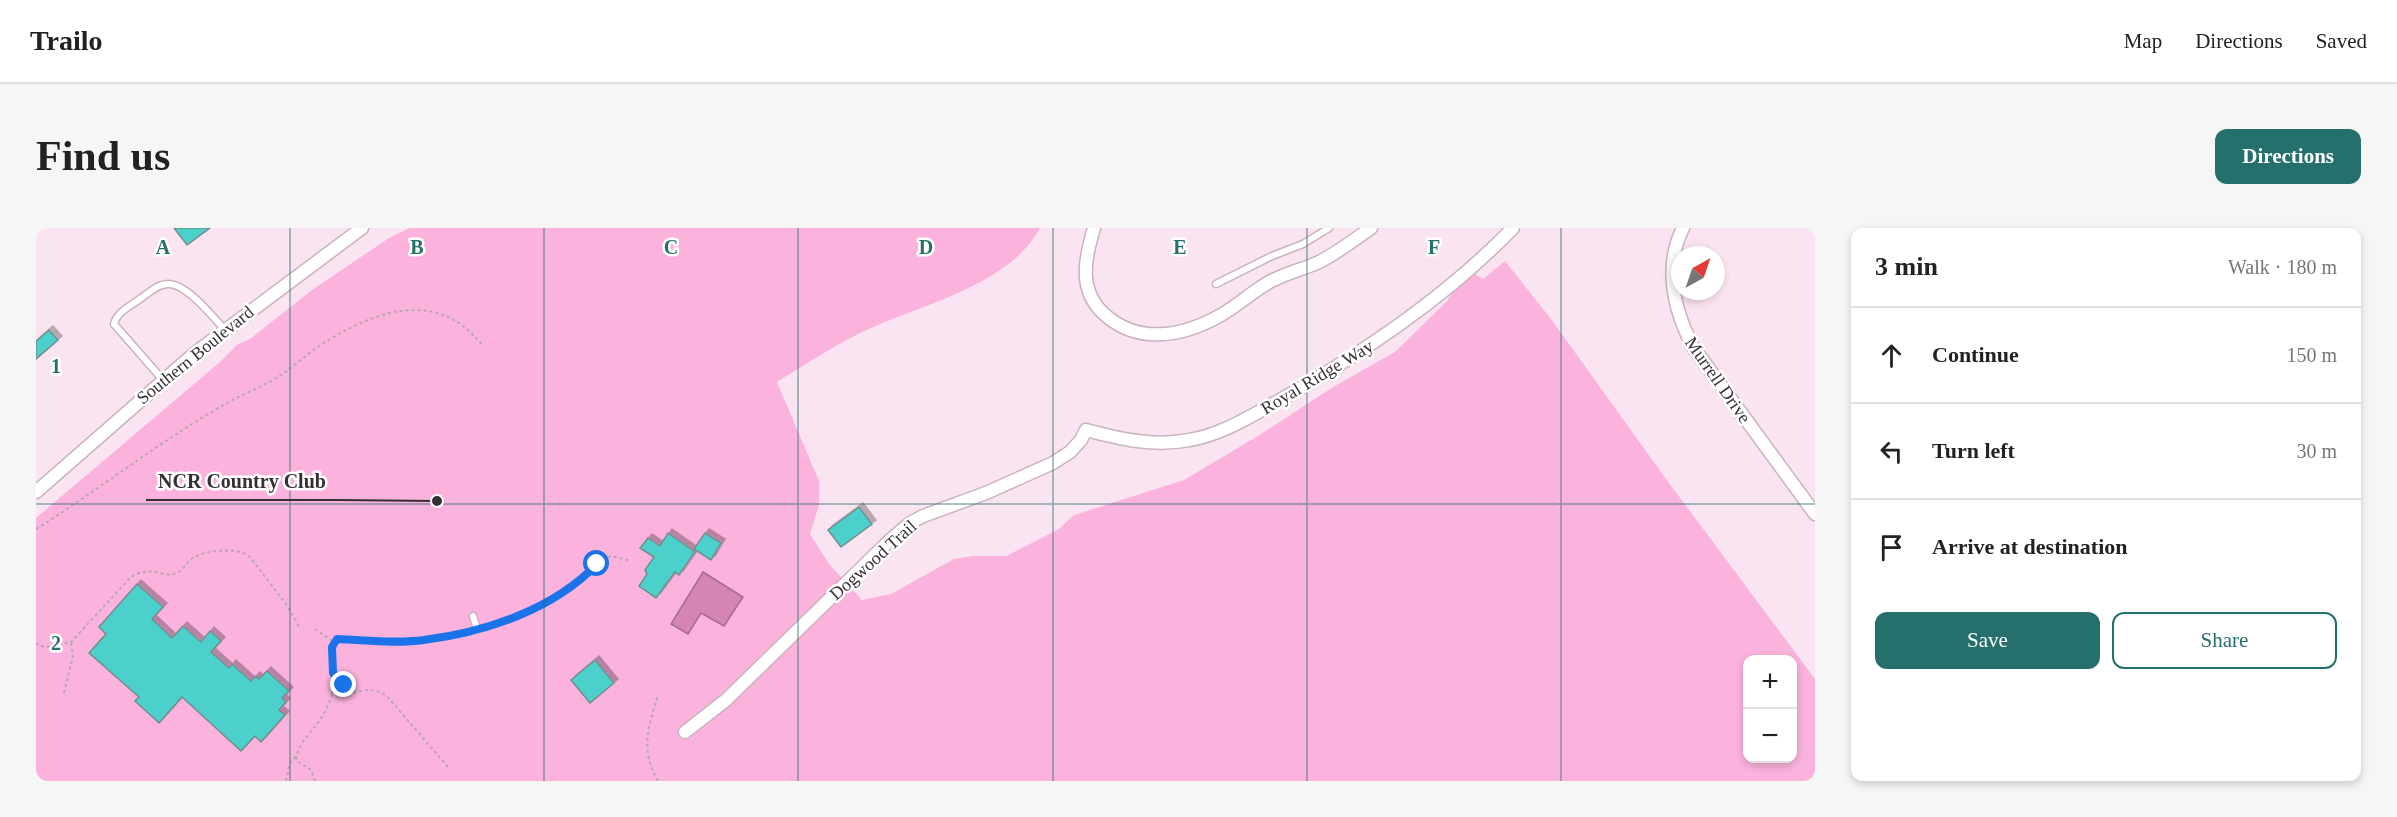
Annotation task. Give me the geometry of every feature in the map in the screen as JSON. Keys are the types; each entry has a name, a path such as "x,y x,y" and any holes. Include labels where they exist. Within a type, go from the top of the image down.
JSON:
{"street":[{"name":"Southern Boulevard","path":"36,492 163,380 225,330 362,228"},
{"path":"1094,228 1085,264 1086,278 1093,301 1114,323 1125,329 1150,335 1166,335 1195,328 1222,315 1267,283 1327,258 1371,228"},
{"name":"Royal Ridge Way","path":"1086,430 1129,440 1173,443 1210,435 1245,419 1374,344 1425,307 1493,249 1513,228"},
{"name":"Murrell Drive","path":"1683,228 1676,246 1672,277 1676,309 1682,326 1693,347 1815,514"},
{"name":"Dogwood Trail","path":"685,732 726,700 910,523 1053,463 1070,452 1081,440 1086,430"}],"lane":[{"path":"1216,284 1302,244 1329,228"},
{"path":"163,380 114,324 115,318 121,312 158,286 168,284 180,286 225,330"},
{"path":"473,616 477,629"}],"path":[{"path":"36,529 168,440 228,402 277,378 317,348 360,323 395,313 416,310 436,312 456,320 471,331 483,346"},
{"path":"36,643 49,647 71,642 131,577 144,572 177,573 193,558 203,554 232,551 243,551 249,556 297,620 300,628"},
{"path":"333,642 337,639 422,640 477,629 543,604 585,576 605,558 612,556 632,561"},
{"path":"315,628 333,642"},
{"path":"64,693 73,656 71,642"},
{"path":"286,781 290,763 321,719 332,695 333,642"},
{"path":"333,673 344,685 355,691"},
{"path":"332,695 338,696 371,688 386,695 448,767"},
{"path":"658,695 646,741 649,761 658,781"},
{"path":"296,756 302,766 311,770 315,781"}],"shaded area":[{"path":"410,228 1040,228 1026,248 1007,266 984,280 860,333 777,382 819,481 819,505 810,534 829,564 862,600 891,594 954,559 973,556 1006,556 1059,529 1074,515 1184,480 1258,436 1333,387 1395,352 1447,301 1460,282 1473,273 1483,279 1505,261 1551,319 1666,479 1815,679 1815,781 36,781 36,518 220,362 238,344 250,339 312,290 389,238"},
{"path":"703,572 743,597 724,626 701,613 688,634 671,624"}],"building":[{"path":"174,228 210,228 187,245"},
{"path":"49,330 58,340 36,359 36,341"},
{"path":"859,507 872,524 841,547 828,530"},
{"path":"668,533 695,552 679,575 675,572 656,598 639,586 647,574 645,570 654,557 640,548 648,538 660,546"},
{"path":"705,533 721,543 711,560 694,549"},
{"path":"137,584 163,607 152,619 172,638 183,626 201,642 210,631 221,641 211,652 229,668 232,664 251,681 256,676 259,679 267,671 289,691 282,698 286,702 279,710 285,715 261,742 255,736 241,751 182,697 159,723 135,701 139,697 89,653 106,634 99,627"},
{"path":"595,660 614,683 590,703 571,680"}],"place":[{"name":"NCR Country Club","path":"437,501"}],"route":[{"path":"344,685 333,673 332,647 333,642 337,639 422,640 474,630 543,604 585,576 597,564"}]}
